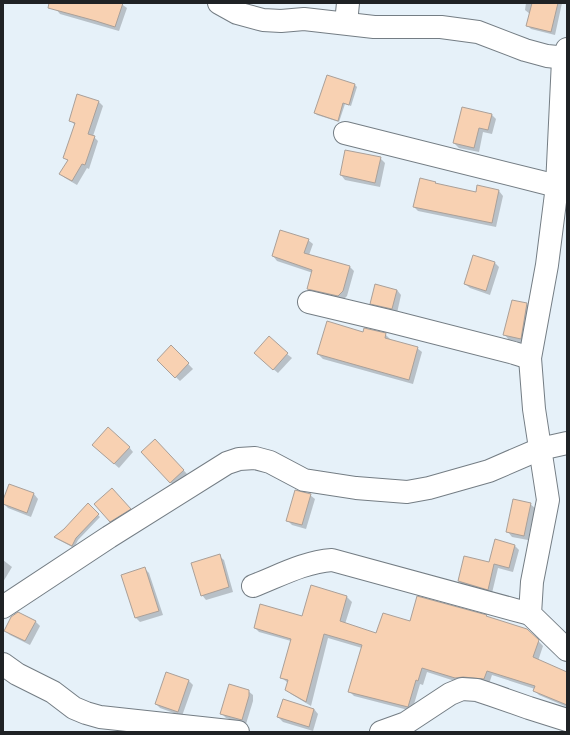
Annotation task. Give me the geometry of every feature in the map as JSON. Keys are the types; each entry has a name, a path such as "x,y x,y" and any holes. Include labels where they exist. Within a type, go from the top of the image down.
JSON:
{"street":[{"path":"219,3 237,13 263,20 281,22 347,13 374,27 441,27 478,32 525,50 547,56 557,58 565,55 562,187 530,358 534,410 548,500 532,582 530,614"},
{"path":"345,133 562,187"},
{"path":"309,302 530,358"},
{"path":"3,607 109,537 227,463 239,459 255,458 270,462 304,480 356,488 407,492 430,488 489,470 540,449 567,443"},
{"path":"254,586 306,565 319,561 332,560 530,614 567,650"},
{"path":"3,664 17,674 53,692 74,708 86,713 100,717 238,732"},
{"path":"381,732 406,723 450,694 462,689 476,690 567,720"}],"building":[{"path":"49,3 123,3 115,27 48,8"},
{"path":"532,3 558,3 551,32 526,26"},
{"path":"327,75 355,84 349,105 343,103 338,121 314,113"},
{"path":"77,94 99,101 88,134 95,136 85,165 82,164 72,181 59,174 68,160 63,158 75,123 69,121"},
{"path":"462,107 492,114 488,130 479,128 474,148 453,143"},
{"path":"345,150 381,157 375,183 340,175"},
{"path":"420,178 436,182 435,183 476,192 477,185 499,190 492,223 413,207"},
{"path":"280,230 309,239 304,253 350,266 343,291 338,296 307,289 312,270 272,256"},
{"path":"473,255 495,262 486,291 464,284"},
{"path":"375,284 397,290 392,309 370,304"},
{"path":"512,300 527,303 521,339 503,335"},
{"path":"327,321 363,332 364,328 386,333 385,338 418,347 409,380 317,354"},
{"path":"269,336 288,353 273,370 254,353"},
{"path":"171,345 189,363 175,378 157,360"},
{"path":"108,427 130,447 114,464 92,445"},
{"path":"155,439 184,470 170,483 141,452"},
{"path":"9,484 34,493 27,513 3,504"},
{"path":"112,488 131,509 110,522 94,504"},
{"path":"295,490 311,494 302,525 286,521"},
{"path":"513,499 531,503 524,536 506,532"},
{"path":"88,503 99,514 76,538 72,546 54,537 64,529"},
{"path":"495,539 515,545 509,568 494,564 488,590 458,581 464,556 489,562"},
{"path":"220,554 229,587 201,596 191,563"},
{"path":"145,567 159,611 135,618 121,575"},
{"path":"311,585 347,596 340,621 376,633 383,613 410,621 417,596 487,615 486,616 527,629 539,640 533,657 567,672 567,705 533,691 535,686 487,671 484,679 463,677 455,678 422,668 418,681 416,680 408,707 348,692 362,645 324,634 306,702 285,690 288,680 280,678 291,639 254,628 260,604 302,616"},
{"path":"18,612 36,621 25,641 4,631 11,617"},
{"path":"166,672 189,680 178,712 155,704"},
{"path":"229,684 249,690 249,696 242,720 220,714"},
{"path":"283,699 314,709 309,727 277,717"}]}
